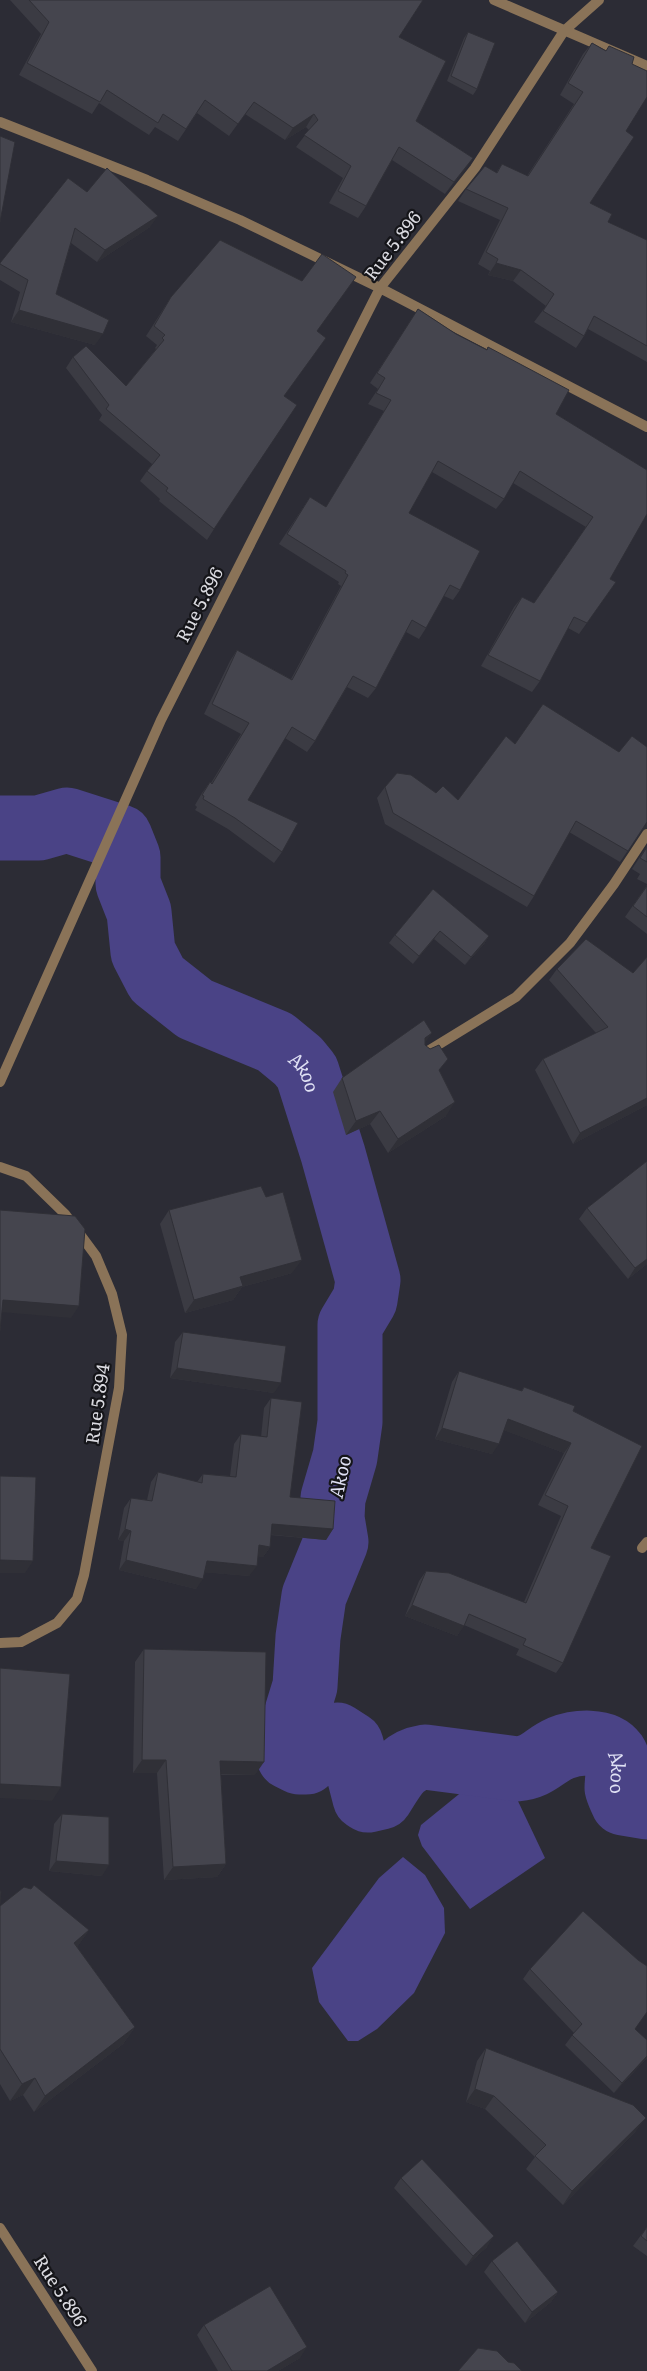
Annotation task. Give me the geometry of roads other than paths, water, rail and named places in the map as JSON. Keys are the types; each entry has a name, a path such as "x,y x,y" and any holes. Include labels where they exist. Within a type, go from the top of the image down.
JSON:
{"street":[{"path":"494,0 647,66"},
{"name":"Rue 5.896","path":"0,1082 161,720 380,288 475,168 564,31 599,0"},
{"path":"0,122 147,180 240,220 380,288 647,427"},
{"path":"421,1056 516,997 570,943 614,884 647,834"},
{"name":"Rue 5.894","path":"0,1167 26,1176 70,1221 96,1256 112,1294 122,1335 119,1388 84,1574 77,1600 57,1623 21,1642 0,1643"},
{"name":"Rue 5.896","path":"0,2228 92,2371"}],"waterway":[{"name":"Akoo","path":"0,828 39,828 67,820 120,837 128,857 128,884 139,912 143,952 157,979 195,1009 275,1042 298,1061 307,1072 333,1154 368,1280 365,1300 350,1325 350,1422 345,1457 333,1498 332,1518 336,1542 314,1596 308,1637 305,1686 289,1738 289,1757 299,1762 306,1762 323,1741 337,1735 351,1744 365,1798 368,1800 381,1797 398,1771 416,1759 425,1757 517,1769 530,1766 561,1748 590,1743 604,1746 615,1754 618,1766 617,1788 623,1803 647,1807"}]}
